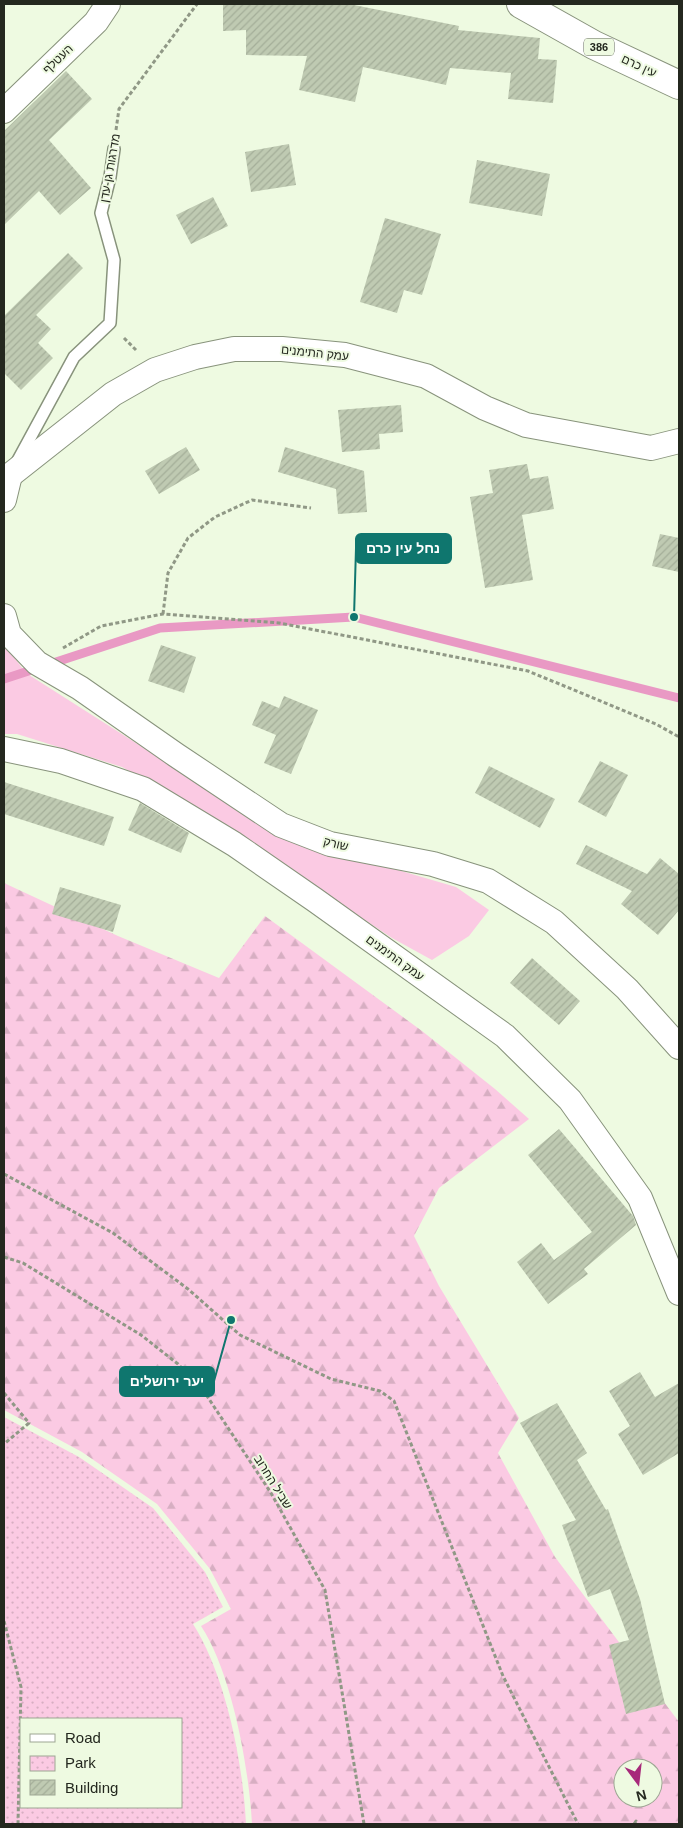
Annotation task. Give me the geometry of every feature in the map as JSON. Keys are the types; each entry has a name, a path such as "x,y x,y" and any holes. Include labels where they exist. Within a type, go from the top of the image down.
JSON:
{"main road":[{"name":"עין כרם","path":"521,4 594,45 679,85"}],"street":[{"name":"העטלף","path":"4,111 96,22 108,4"},
{"name":"עמק התימנים","path":"7,477 113,394 155,370 195,356 234,348 282,349 345,355 426,376 485,408 526,425 651,448 679,441"},
{"path":"4,500 7,477"},
{"name":"שורק","path":"4,616 9,634 37,663 80,688 281,825 330,844 433,864 488,881 554,922 627,989 679,1046"},
{"name":"עמק התימנים","path":"4,749 61,761 144,789 283,878 505,1036 570,1100 640,1198 679,1293"}],"lane":[{"name":"מדרגות גן-עדן","path":"110,323 114,260 101,213 110,177 114,149"},
{"path":"7,477 74,358 110,323"}],"path":[{"name":"מדרגות גן-עדן","path":"114,149 119,109 197,4"},
{"path":"110,323 155,370"},
{"path":"162,614 168,573 188,538 215,517 252,500 311,508"},
{"path":"37,663 101,626 162,614 279,624 528,672 656,724 679,737"},
{"path":"4,1174 113,1232 188,1289 240,1335 331,1379 380,1391 394,1401 503,1676 578,1824"},
{"name":"שביל החרוב","path":"4,1257 23,1263 141,1335 178,1364 207,1396 271,1493 325,1590 364,1824"},
{"path":"4,1393 29,1423 4,1444"},
{"path":"4,1621 22,1687 21,1718"},
{"path":"18,1824 20,1756"}],"green space":[{"path":"4,644 26,673 282,836 456,887 489,910 469,936 432,960 392,938 199,810 122,767 17,734 4,734"},
{"path":"4,883 118,936 219,978 265,916 422,1031 495,1089 529,1119 439,1188 414,1236 439,1286 519,1418 498,1453 555,1557 679,1722 679,1824 252,1824 247,1776 237,1722 222,1669 201,1626 231,1609 210,1569 157,1504 82,1452 4,1410"},
{"path":"4,1417 79,1457 153,1508 205,1572 223,1607 193,1624 205,1645 215,1669 231,1721 241,1774 246,1824 4,1824"}],"building":[{"path":"223,4 349,4 459,26 458,30 540,38 538,59 557,60 553,103 508,99 511,73 450,68 446,85 363,67 355,102 299,90 307,56 246,55 246,30 223,31"},
{"path":"66,71 92,99 49,140 91,188 60,215 39,191 4,225 4,131"},
{"path":"289,144 296,185 251,192 245,152"},
{"path":"477,160 550,174 542,216 469,203"},
{"path":"213,197 228,226 191,244 176,215"},
{"path":"385,218 441,234 422,295 404,290 397,313 360,302"},
{"path":"68,253 83,268 36,315 51,329 38,343 53,358 21,390 4,373 4,316"},
{"path":"401,405 403,432 379,434 380,449 342,452 338,410"},
{"path":"186,447 200,470 159,494 145,471"},
{"path":"285,447 364,471 367,512 338,514 336,489 278,472"},
{"path":"527,464 530,479 548,476 554,509 522,515 533,580 485,588 470,497 493,493 489,470"},
{"path":"660,534 679,538 679,572 652,566"},
{"path":"161,645 196,657 184,693 148,681"},
{"path":"284,696 318,710 291,774 264,763 276,735 252,725 262,701 279,708"},
{"path":"600,761 628,775 606,817 578,802"},
{"path":"489,766 555,799 540,828 475,793"},
{"path":"4,782 114,817 104,846 4,814"},
{"path":"140,803 189,833 181,853 128,830"},
{"path":"586,845 647,874 660,858 679,874 679,910 658,935 621,904 632,891 576,864"},
{"path":"60,887 121,905 113,932 52,914"},
{"path":"532,958 580,1001 559,1025 510,983"},
{"path":"559,1129 633,1216 636,1225 584,1269 588,1274 548,1304 517,1262 541,1243 554,1260 592,1232 528,1155"},
{"path":"640,1372 655,1397 679,1383 679,1453 643,1475 618,1434 630,1426 609,1391"},
{"path":"557,1403 587,1453 577,1460 606,1510 608,1509 640,1599 665,1704 626,1714 609,1645 629,1640 610,1589 588,1597 562,1525 576,1520 520,1423"}],"waterway":[{"path":"4,679 160,628 354,617 679,698"}],"place":[{"name":"נחל עין כרם","path":"354,617"},
{"name":"יער ירושלים","path":"231,1320"}]}
